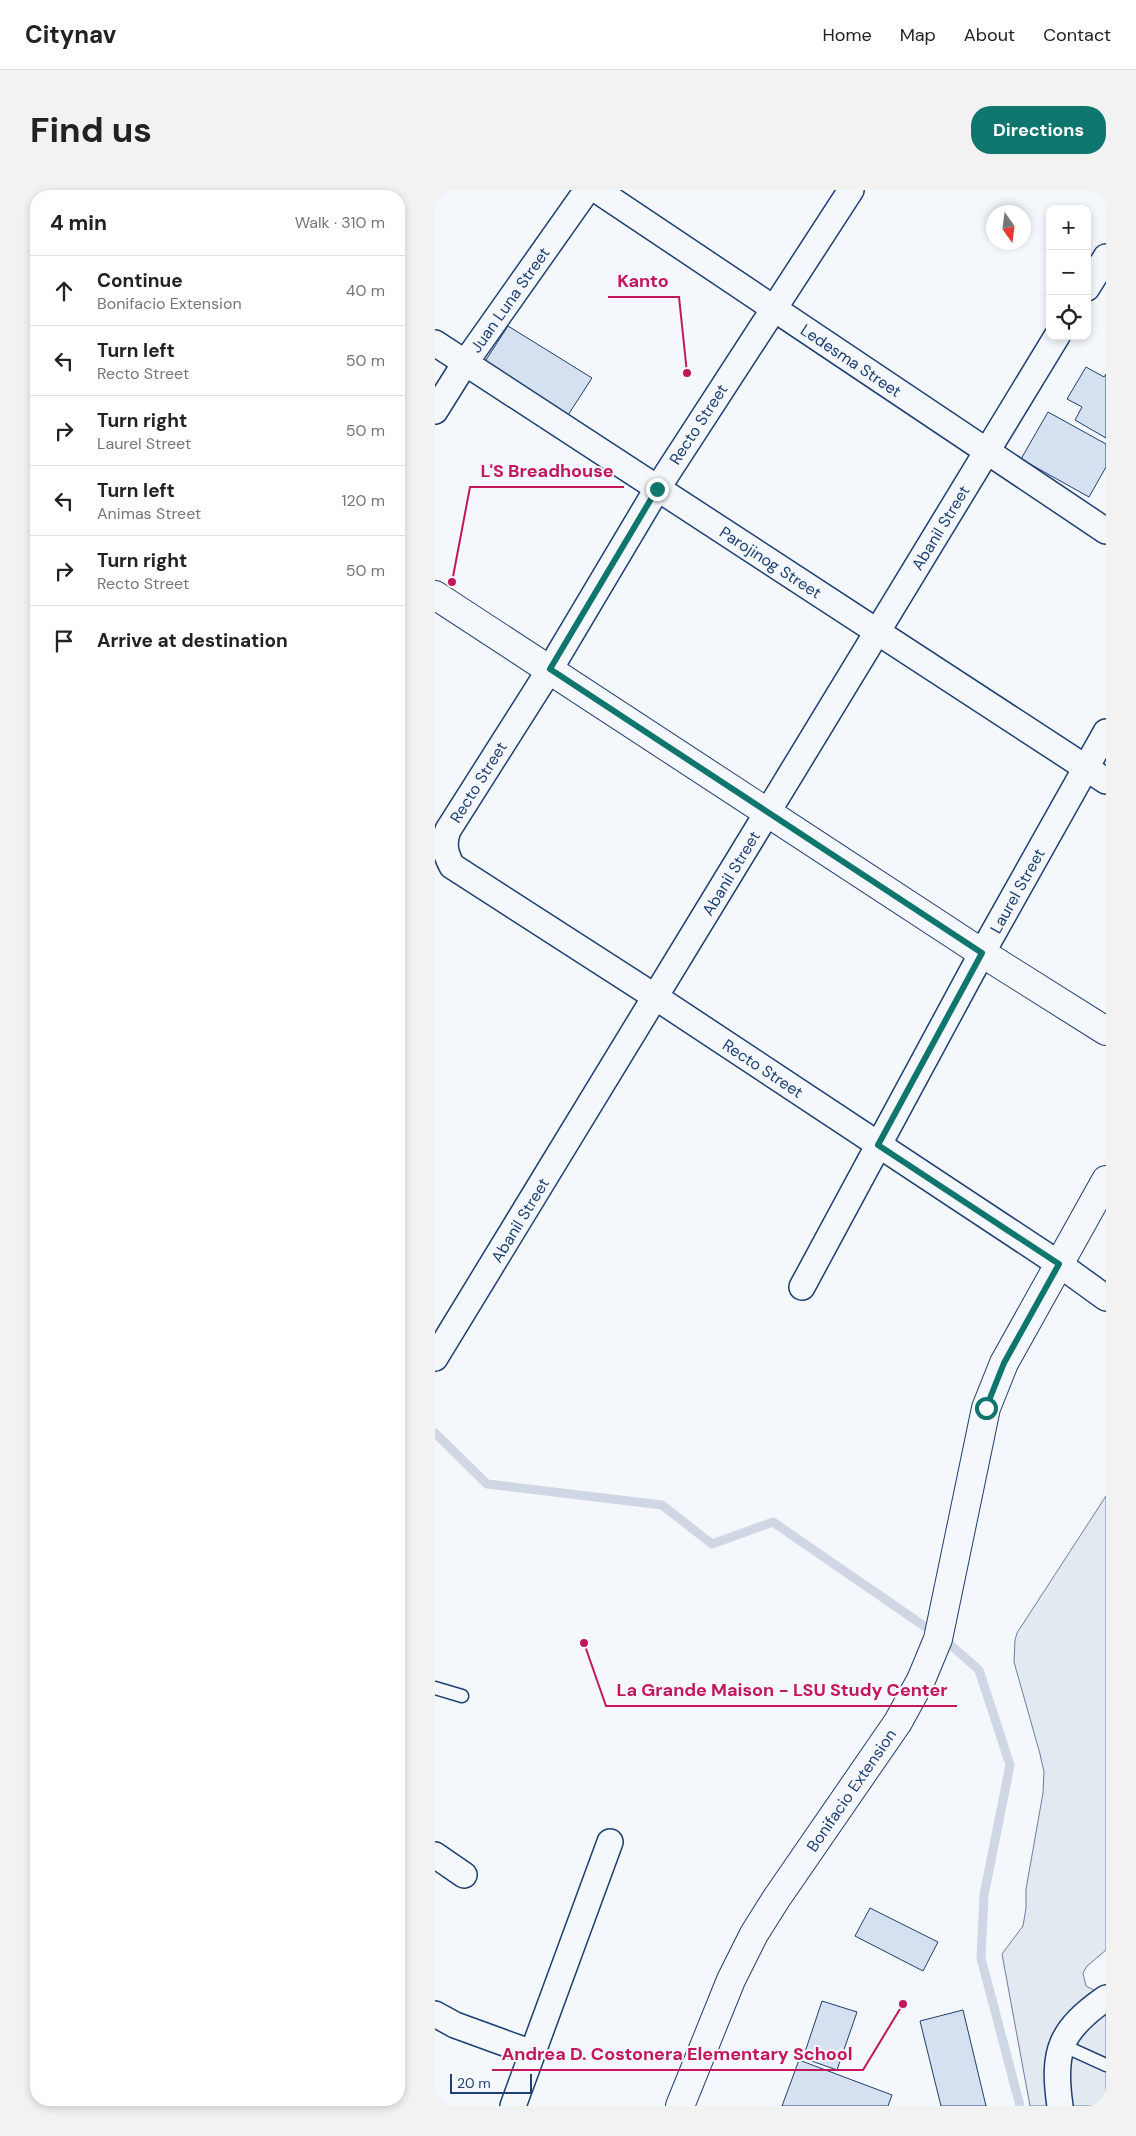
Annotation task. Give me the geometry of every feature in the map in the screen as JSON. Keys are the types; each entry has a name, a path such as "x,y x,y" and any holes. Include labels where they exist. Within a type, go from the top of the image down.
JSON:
{"street":[{"name":"Juan Luna Street","path":"435,411 465,363 587,190"},
{"name":"Ledesma Street","path":"597,190 1106,531"},
{"name":"Recto Street","path":"851,190 657,489 550,669 448,830 444,842 446,854 452,866 657,998 1059,1264 1106,1298"},
{"path":"1091,281 1106,257"},
{"name":"Abanil Street","path":"435,1358 657,998 767,812 1055,340"},
{"name":"Parojinog Street","path":"435,343 1096,775"},
{"path":"435,594 982,953 1106,1030"},
{"name":"Laurel Street","path":"802,1287 982,953 1096,775 1106,732"},
{"name":"Bonifacio Extension","path":"680,2106 731,1980 754,1934 898,1722 921,1680 937,1638 986,1408 1004,1363 1106,1180"},
{"path":"513,2106 611,1842"},
{"path":"435,1855 464,1875"},
{"path":"1060,2106 1057,2074 1062,2045 1076,2021 1106,1998"},
{"path":"435,2014 455,2024 532,2053"}],"lane":[{"path":"435,1688 462,1696"},
{"path":"1062,2045 1106,2066"}],"shaded area":[{"path":"1106,1496 1106,1950 1087,1966 1083,1973 1086,1986 1094,1990 1106,1992 1106,2106 1030,2106 1002,1954 1023,1926 1026,1908 1026,1889 1043,1793 1044,1772 1014,1662 1015,1640 1017,1633"}],"building":[{"path":"508,326 592,378 568,415 484,363"},
{"path":"1086,367 1104,377 1106,374 1106,438 1075,420 1082,407 1067,399"},
{"path":"1048,412 1106,444 1106,467 1089,497 1021,459"},
{"path":"870,1908 938,1942 923,1971 855,1936"},
{"path":"822,2001 857,2012 837,2070 803,2058"},
{"path":"963,2010 986,2106 941,2106 920,2021"},
{"path":"799,2060 892,2095 888,2106 782,2106"}],"waterway":[{"path":"435,1433 487,1484 662,1505 712,1544 773,1522 927,1628"},
{"path":"945,1640 979,1670 1010,1765 984,1895 981,1958 1020,2106"}],"place":[{"name":"Kanto","path":"687,373"},
{"name":"L'S Breadhouse","path":"452,582"},
{"name":"La Grande Maison - LSU Study Center","path":"584,1643"},
{"name":"Andrea D. Costonera Elementary School","path":"903,2004"}],"route":[{"path":"657,489 550,669 982,953 878,1145 1059,1264 1004,1363 986,1408"}]}
